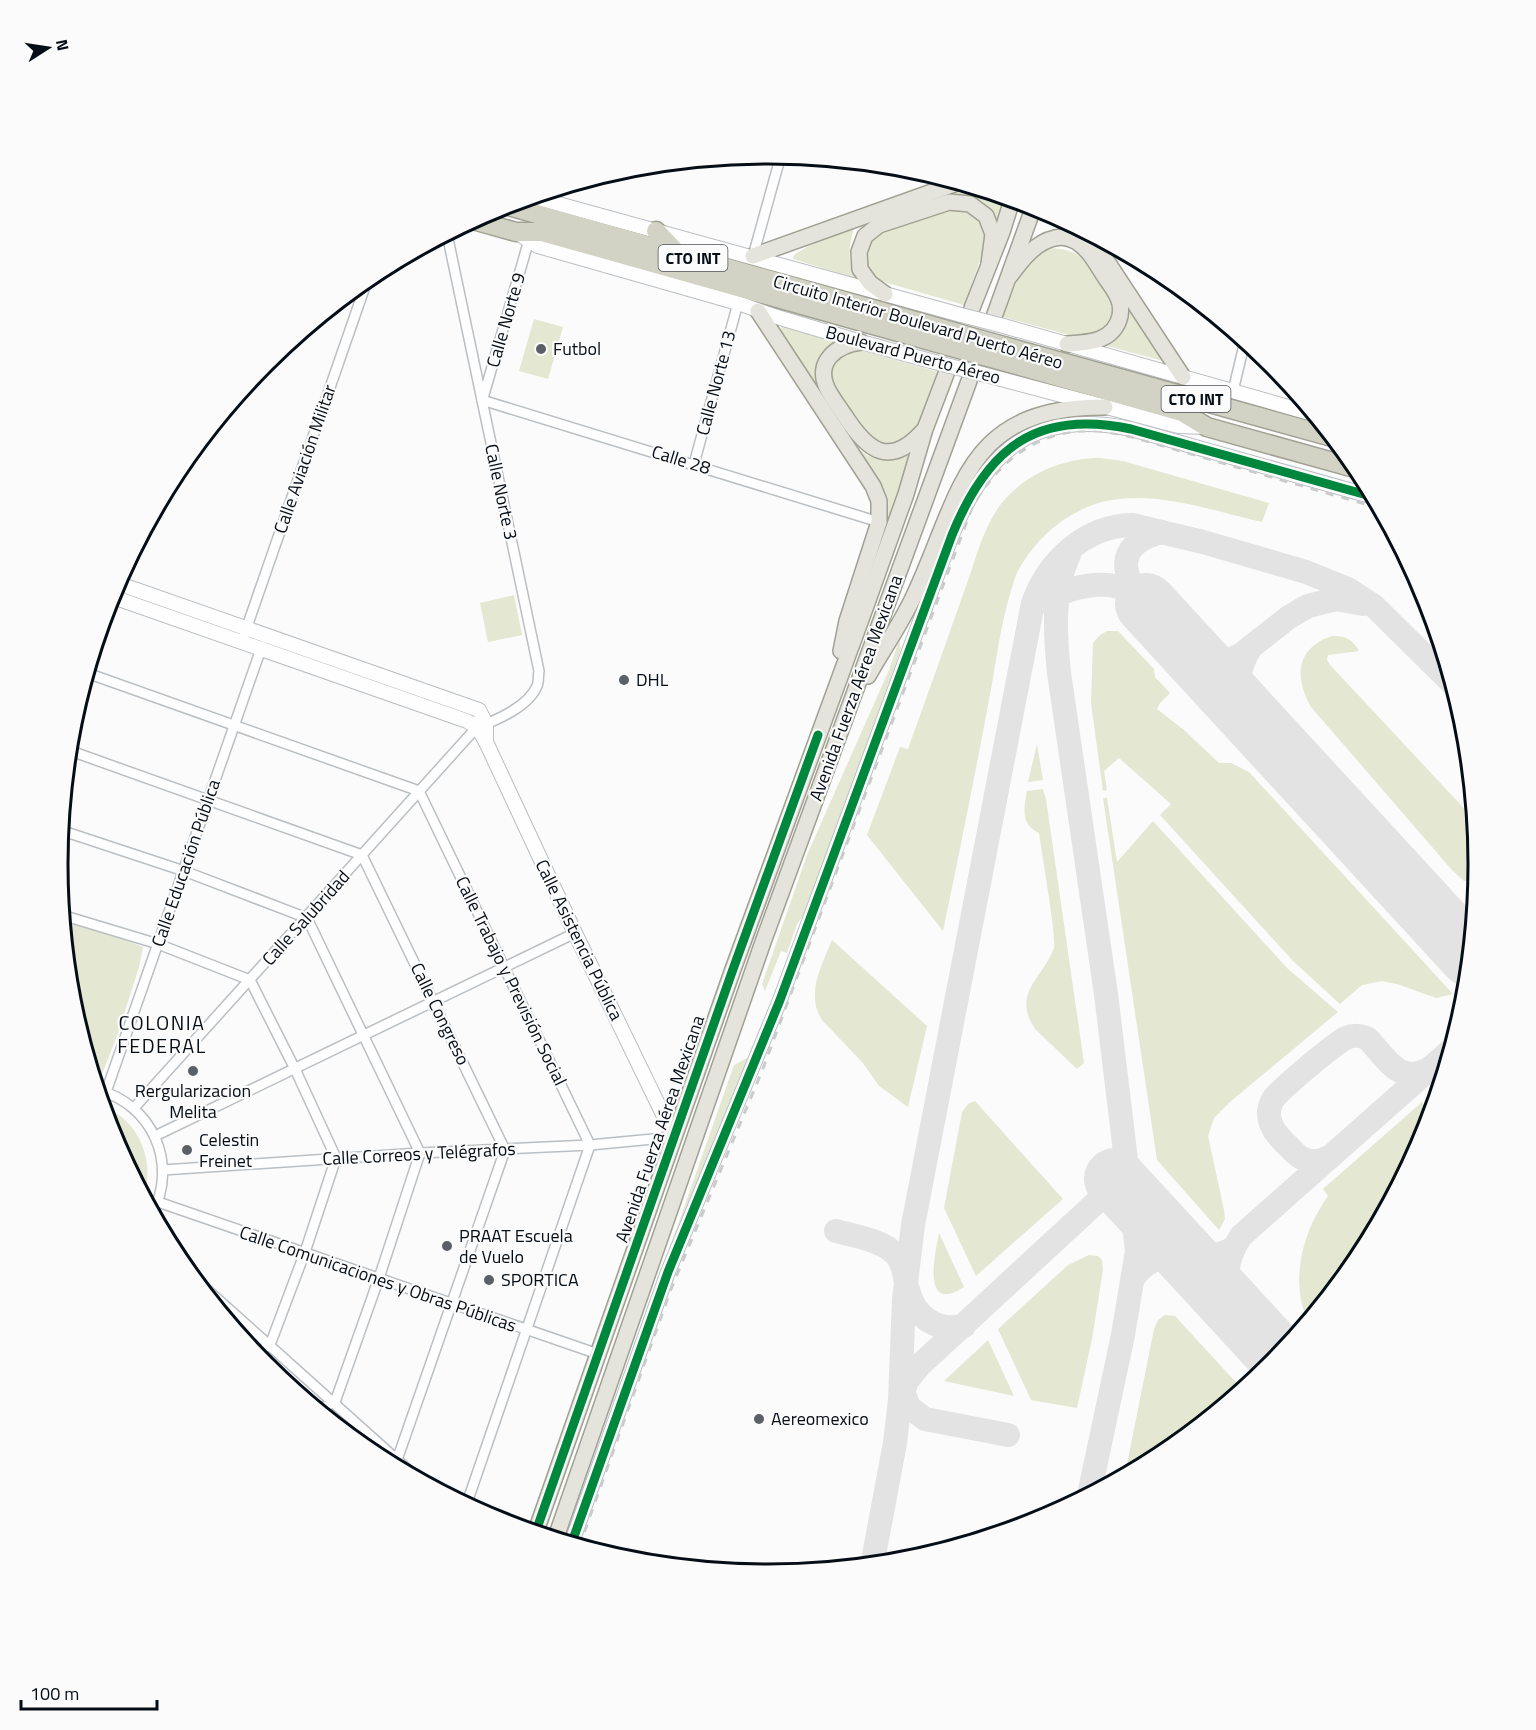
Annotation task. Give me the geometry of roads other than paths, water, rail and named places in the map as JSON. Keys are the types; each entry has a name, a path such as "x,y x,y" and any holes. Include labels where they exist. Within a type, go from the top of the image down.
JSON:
{"highway":[{"name":"Circuito Interior Boulevard Puerto Aéreo","path":"522,210 678,254 951,339"},
{"name":"Boulevard Puerto Aéreo","path":"486,224 522,236"},
{"path":"656,231 678,254"},
{"name":"Circuito Interior Boulevard Puerto Aéreo","path":"522,236 542,232 1320,434"},
{"name":"Circuito Interior Boulevard Puerto Aéreo","path":"991,350 1182,412 1207,427"},
{"path":"1265,419 1291,417 1310,421"},
{"name":"Boulevard Puerto Aéreo","path":"1207,427 1342,465"}],"main road":[{"path":"753,256 945,187"},
{"path":"885,294 866,279 860,269 859,252 866,236 879,225 949,202 970,204 982,212 989,222 993,240 989,264"},
{"path":"967,311 989,264 1009,208"},
{"path":"997,320 1031,216"},
{"path":"1010,276 1033,249 1055,238 1072,240 1084,247 1091,255 1118,297 1119,319 1110,333 1101,339 1067,344"},
{"path":"1098,247 1182,377"},
{"path":"758,311 873,486 879,501 879,522 847,621 834,692"},
{"path":"861,342 837,350 826,364 825,375 829,392 858,436 877,450 889,452 907,446 925,429"},
{"name":"Avenida Fuerza Aérea Mexicana","path":"538,1526 674,1137 906,494 944,369"},
{"name":"Avenida Fuerza Aérea Mexicana","path":"558,1533 763,942 836,741 976,377"},
{"path":"836,741 876,660 917,589 956,493 976,459 1003,434 1025,421 1062,410 1105,407"}],"street":[{"path":"753,256 778,164"},
{"name":"CTO INT","path":"549,200 885,294 967,311 1067,344 1301,411"},
{"name":"Boulevard Puerto Aéreo","path":"522,236 538,246 738,303 944,369 1178,426 1207,427"},
{"name":"Calle Norte 9","path":"482,400 522,236"},
{"name":"Calle Norte 3","path":"449,242 539,671 537,685 530,696 501,718 481,726"},
{"name":"Calle Aviación Militar","path":"245,635 362,295"},
{"name":"Calle Norte 13","path":"694,464 738,303"},
{"path":"1233,391 1243,350"},
{"name":"Calle 28","path":"482,400 879,522"},
{"path":"574,1538 668,1272 780,1000 962,512 983,475 1013,447 1035,434 1070,424 1096,423 1131,429 1361,493"},
{"path":"126,587 245,635"},
{"path":"120,599 263,641 481,726"},
{"name":"Calle Educación Pública","path":"104,1086 184,872 263,641"},
{"path":"94,675 419,791"},
{"name":"Calle Asistencia Pública","path":"481,726 486,742 575,933 674,1137"},
{"name":"Calle Salubridad","path":"134,1108 419,791 481,726"},
{"path":"77,753 362,855"},
{"name":"Calle Trabajo y Previsión Social","path":"419,791 590,1145"},
{"path":"69,833 184,872 307,918 420,1153 379,1278 334,1402 324,1407"},
{"name":"Calle Congreso","path":"362,855 505,1150"},
{"path":"70,917 158,944 250,980 295,1069 336,1158 305,1252 270,1345 263,1349"},
{"path":"155,1136 575,933"},
{"path":"106,1093 134,1108 143,1117 155,1136 163,1170 156,1206"},
{"name":"Calle Correos y Telégrafos","path":"163,1170 420,1153 590,1145 674,1137"},
{"path":"469,1498 590,1145"},
{"path":"395,1457 505,1150"},
{"name":"Calle Comunicaciones y Obras Públicas","path":"158,1202 598,1354"},
{"path":"219,1300 334,1402 377,1445"}],"railway":[{"path":"581,1540 671,1289 762,1071 973,505 984,488 1010,460 1042,440 1079,431 1100,431 1132,437 1369,505"}],"place":[{"name":"Futbol","path":"541,349"},
{"name":"DHL","path":"624,680"},
{"name":"Rergularizacion Melita","path":"193,1071"},
{"name":"Celestin Freinet","path":"187,1150"},
{"name":"PRAAT Escuela de Vuelo","path":"447,1246"},
{"name":"SPORTICA","path":"489,1280"},
{"name":"Aereomexico","path":"759,1419"}],"district":[{"name":"COLONIA FEDERAL","path":"162,1034"}]}
